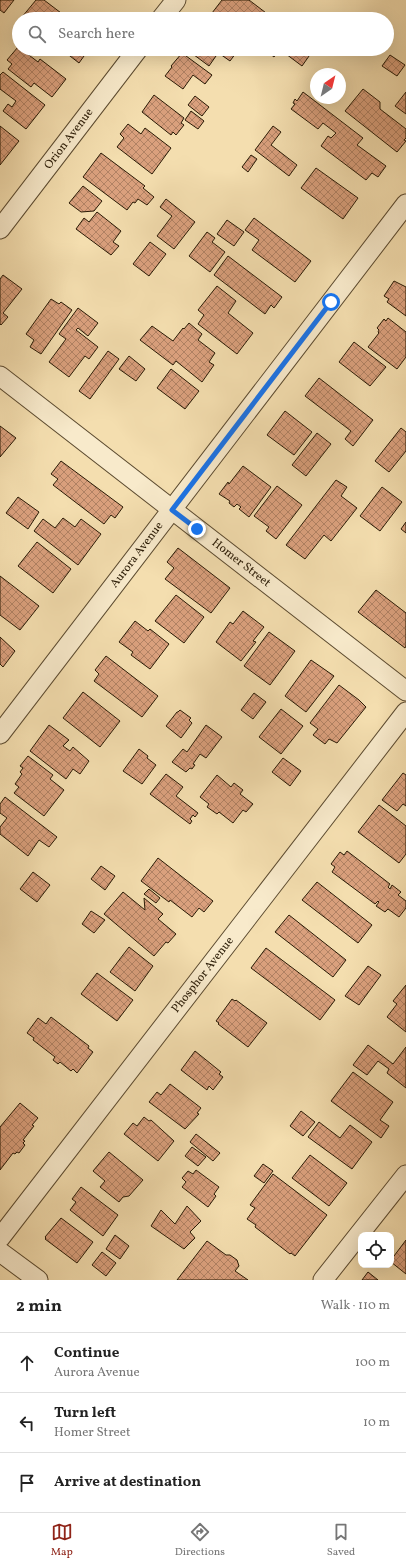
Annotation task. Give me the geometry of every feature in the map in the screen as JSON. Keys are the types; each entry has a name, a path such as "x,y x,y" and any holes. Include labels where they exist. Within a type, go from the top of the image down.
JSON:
{"street":[{"path":"167,12 176,0"},
{"name":"Orion Avenue","path":"0,229 133,56"},
{"name":"Aurora Avenue","path":"0,734 406,204"},
{"name":"Homer Street","path":"0,376 406,691"},
{"name":"Phosphor Avenue","path":"0,1238 406,712"},
{"path":"322,1280 406,1175"},
{"path":"0,1252 38,1280"}],"building":[{"path":"0,0 14,0 4,13 0,10"},
{"path":"36,0 44,0 60,12 26,12"},
{"path":"222,0 249,0 265,12 213,12"},
{"path":"12,54 12,56 30,56 38,62 40,59 66,79 52,97 34,83 31,87 8,69 12,64 7,60"},
{"path":"70,56 84,56 79,63"},
{"path":"179,56 186,56 212,75 205,84 193,75 183,89 165,76 172,67 171,66"},
{"path":"195,56 216,56 209,66"},
{"path":"223,56 234,56 230,61"},
{"path":"289,56 309,56 302,66"},
{"path":"389,56 405,65 397,76 382,66"},
{"path":"3,72 45,105 26,129 3,111 8,104 12,107 16,101 0,89 0,75"},
{"path":"363,89 380,102 380,109 406,129 406,138 404,140 406,141 397,152 345,111"},
{"path":"303,92 310,97 310,104 319,104 363,138 357,145 386,166 378,177 372,173 366,180 321,146 328,136 331,138 336,133 323,123 318,129 291,109 295,104 293,103 295,99 297,101"},
{"path":"406,92 406,114 395,106"},
{"path":"154,95 184,118 181,123 184,125 176,135 173,132 171,135 142,112"},
{"path":"195,96 209,107 202,116 188,105"},
{"path":"191,111 204,121 198,129 185,120"},
{"path":"128,124 141,134 145,128 171,148 152,174 117,147 124,138 120,134"},
{"path":"0,126 19,141 0,165"},
{"path":"273,126 281,132 271,145 297,165 289,176 255,150"},
{"path":"101,153 145,186 143,188 154,197 147,205 138,199 135,203 133,202 127,210 83,177"},
{"path":"251,155 257,159 248,172 242,167"},
{"path":"316,168 358,198 343,219 301,188"},
{"path":"83,186 102,201 94,211 81,212 69,203"},
{"path":"166,199 195,222 174,249 157,236 172,216 160,207"},
{"path":"97,212 121,231 113,242 119,246 111,255 76,229 84,218 89,222"},
{"path":"254,218 311,261 295,282 252,250 259,240 245,230"},
{"path":"227,220 244,232 234,246 217,234"},
{"path":"207,232 215,238 212,242 225,252 210,272 189,256"},
{"path":"150,242 166,254 149,276 133,264"},
{"path":"228,256 282,297 274,308 271,305 265,314 214,275"},
{"path":"3,275 22,289 3,313 8,317 1,325 0,279"},
{"path":"394,281 406,287 406,316 387,302 389,299 384,296"},
{"path":"217,286 236,301 228,313 253,333 237,354 198,324 204,315 198,310"},
{"path":"51,299 59,304 61,302 72,310 41,354 30,347 34,340 26,334"},
{"path":"78,308 98,323 88,336 78,328 76,330 98,347 89,359 85,356 69,377 49,362 66,339 59,334"},
{"path":"388,318 406,332 406,357 397,369 368,347 379,333 377,328 384,319 386,321"},
{"path":"189,323 202,334 198,340 215,353 209,362 214,365 202,382 176,361 173,365 140,340 152,326 173,341"},
{"path":"354,342 386,367 370,386 339,362"},
{"path":"108,351 119,359 90,399 79,391"},
{"path":"129,356 145,369 136,381 119,369"},
{"path":"171,369 199,391 185,409 157,388"},
{"path":"319,378 373,420 353,446 345,439 351,431 305,396"},
{"path":"285,411 312,432 294,455 267,435"},
{"path":"0,426 16,438 0,457"},
{"path":"401,428 406,432 406,451 389,472 375,461"},
{"path":"317,433 331,444 306,476 292,465"},
{"path":"61,461 123,507 115,518 111,515 104,524 53,485 58,479 51,474"},
{"path":"243,466 271,487 249,517 239,509 241,507 237,504 234,507 229,503 230,501 219,494"},
{"path":"336,480 347,487 341,496 357,508 331,541 324,535 305,559 286,545"},
{"path":"277,486 302,505 276,539 266,531 269,527 254,516"},
{"path":"382,487 402,502 380,531 360,516"},
{"path":"18,497 39,512 28,529 6,513"},
{"path":"63,518 75,527 81,519 101,534 78,565 34,531 43,519 55,528"},
{"path":"406,522 406,533 401,529"},
{"path":"37,542 71,569 53,593 18,566"},
{"path":"178,548 230,588 211,613 165,579 174,568 167,562"},
{"path":"0,576 39,606 20,630 0,615"},
{"path":"376,590 406,613 405,648 358,612"},
{"path":"176,595 204,617 184,643 155,621"},
{"path":"243,611 264,627 253,641 256,642 241,661 216,642 230,622 233,624"},
{"path":"135,621 148,631 150,629 169,644 150,669 131,655 133,652 119,642"},
{"path":"269,632 295,651 270,685 244,666"},
{"path":"0,637 15,651 3,667 0,664"},
{"path":"106,656 158,696 142,717 94,681 99,674 95,670"},
{"path":"311,660 334,676 306,712 285,696"},
{"path":"339,685 366,707 337,743 329,739 325,744 313,735 318,729 310,723"},
{"path":"83,692 120,721 100,747 63,718"},
{"path":"254,693 266,702 253,719 241,710"},
{"path":"281,709 303,726 281,754 259,737"},
{"path":"180,710 191,718 189,720 192,723 181,738 166,726"},
{"path":"49,725 69,740 63,746 70,751 73,747 89,761 80,774 73,769 66,779 30,751"},
{"path":"206,725 222,737 206,758 200,754 193,764 195,765 192,769 190,768 186,772 172,762 183,749 187,752"},
{"path":"139,749 156,765 142,784 123,771"},
{"path":"28,756 53,775 50,779 64,790 44,816 14,793 19,787 15,784 22,774 20,772 23,768 20,766"},
{"path":"283,758 301,771 290,786 272,772"},
{"path":"403,773 406,775 406,806 403,804 397,811 382,800"},
{"path":"166,774 183,787 176,796 198,813 195,817 193,815 190,819 192,821 190,824 150,794"},
{"path":"217,775 231,787 234,783 243,790 240,794 253,804 246,812 243,810 233,823 219,812 217,814 207,807 209,804 200,797"},
{"path":"5,797 57,837 49,847 39,840 28,856 0,834 0,827 7,818 0,813 0,804"},
{"path":"379,805 406,826 406,854 399,863 358,832"},
{"path":"347,851 390,884 388,887 390,889 392,885 401,892 398,895 406,901 406,908 399,917 388,909 385,912 376,906 379,902 378,901 375,904 332,872 335,867 331,864 340,852 344,855"},
{"path":"158,858 213,901 204,912 199,908 192,917 170,900 169,902 141,881"},
{"path":"101,866 115,876 105,890 91,879"},
{"path":"33,872 50,885 37,902 20,889"},
{"path":"317,882 372,925 358,943 302,900"},
{"path":"149,889 160,898 156,903 144,894"},
{"path":"123,892 145,910 144,898 163,914 158,919 176,934 168,943 166,942 154,956 104,914"},
{"path":"91,911 105,920 94,933 82,924"},
{"path":"289,915 346,960 333,977 275,932"},
{"path":"129,947 153,966 135,991 110,972"},
{"path":"266,948 335,1000 320,1020 251,968"},
{"path":"368,966 381,975 359,1005 345,996"},
{"path":"97,973 133,1000 117,1021 81,994"},
{"path":"406,985 406,1032 387,1017 397,1004 393,1001"},
{"path":"232,999 235,1001 236,1000 267,1023 248,1047 216,1021"},
{"path":"51,1017 89,1046 88,1048 93,1052 77,1073 73,1069 71,1071 60,1062 58,1064 53,1060 55,1057 33,1040 34,1038 27,1033 38,1018 46,1024"},
{"path":"368,1045 393,1064 406,1047 406,1088 387,1073 389,1069 378,1061 367,1075 353,1065"},
{"path":"195,1051 221,1072 219,1074 223,1077 213,1090 209,1086 207,1090 181,1070"},
{"path":"353,1072 393,1102 380,1120 389,1126 381,1138 331,1101"},
{"path":"170,1084 201,1108 197,1113 199,1114 185,1129 149,1102 157,1092 161,1095"},
{"path":"20,1103 38,1118 32,1125 34,1126 23,1140 25,1141 23,1143 25,1145 19,1153 13,1153 0,1170 0,1127"},
{"path":"301,1111 315,1122 303,1136 290,1126"},
{"path":"144,1117 149,1121 151,1120 174,1141 158,1161 124,1134 133,1123 137,1126"},
{"path":"319,1122 340,1138 350,1125 372,1142 352,1169 308,1137"},
{"path":"196,1134 220,1153 213,1161 190,1142"},
{"path":"192,1147 206,1157 198,1166 185,1156"},
{"path":"109,1152 143,1180 129,1196 123,1197 119,1202 100,1187 105,1181 93,1171"},
{"path":"310,1155 347,1183 329,1206 292,1178"},
{"path":"263,1164 273,1171 264,1183 254,1176"},
{"path":"196,1170 219,1187 214,1194 216,1196 208,1207 182,1187 186,1182 182,1178 188,1171 193,1174"},
{"path":"273,1174 327,1215 295,1256 291,1253 290,1254 247,1219 255,1208 250,1205"},
{"path":"81,1187 118,1215 103,1236 70,1210 76,1202 72,1199"},
{"path":"187,1206 201,1221 190,1232 195,1238 184,1249 151,1226 161,1210 175,1224"},
{"path":"61,1218 93,1242 77,1263 45,1239 45,1237"},
{"path":"115,1235 129,1246 120,1259 106,1249"},
{"path":"406,1240 406,1274 394,1264 394,1256"},
{"path":"207,1241 226,1255 230,1255 237,1260 239,1266 235,1271 248,1280 177,1280"},
{"path":"102,1252 116,1263 106,1276 92,1265"},
{"path":"368,1272 378,1280 362,1280"}],"route":[{"path":"197,529 172,510 331,302"}]}
